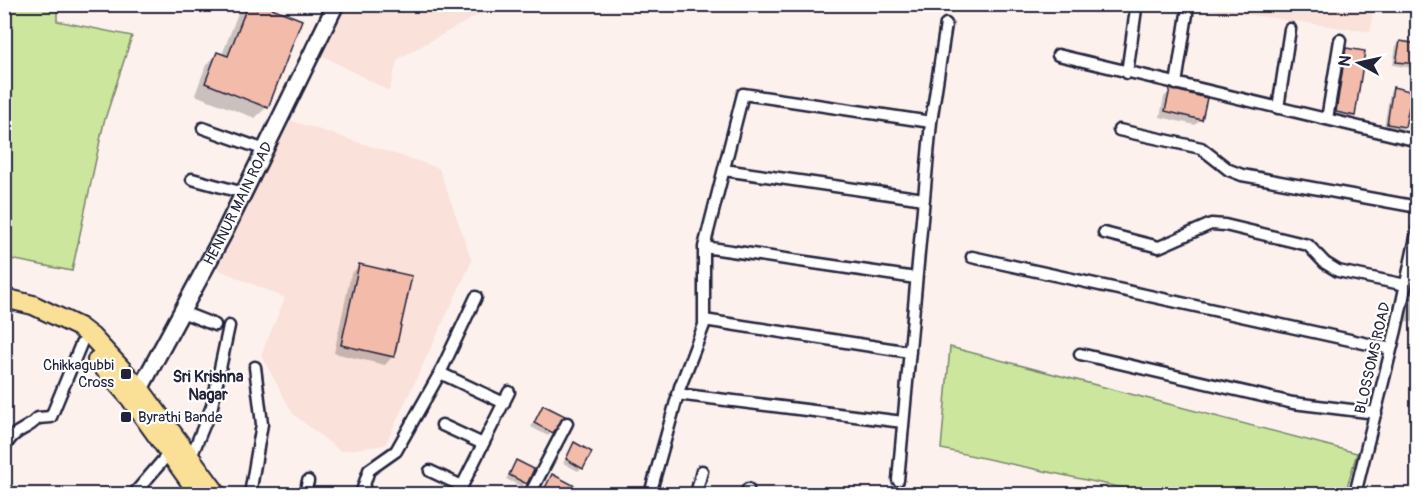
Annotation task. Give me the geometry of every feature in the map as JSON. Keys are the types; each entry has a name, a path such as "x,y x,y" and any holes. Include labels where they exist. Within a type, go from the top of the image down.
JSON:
{"main road":[{"name":"HENNUR MAIN ROAD","path":"135,393 182,312 244,193 336,4"},
{"path":"4,298 33,305 78,336 93,354 135,393 190,457 218,495"},
{"path":"4,310 45,322 78,336"},
{"path":"135,393 170,452 200,495"}],"street":[{"path":"1127,73 1136,9"},
{"path":"1176,84 1187,14"},
{"path":"898,480 931,122 946,24"},
{"path":"1278,108 1290,29"},
{"path":"1327,119 1340,40"},
{"path":"1058,56 1418,141"},
{"path":"651,495 677,394 704,320 704,247 743,94 931,122"},
{"path":"203,128 265,150"},
{"path":"1119,130 1200,148 1210,153 1228,170 1242,175 1418,207"},
{"path":"724,170 924,199"},
{"path":"192,179 244,193"},
{"path":"1104,233 1160,247 1211,224 1225,225 1308,245 1325,263 1338,272 1406,285"},
{"name":"BLOSSOMS ROAD","path":"1355,495 1392,349 1418,228"},
{"path":"704,247 916,278"},
{"path":"972,257 1392,349"},
{"path":"361,495 366,475 396,451 440,373 476,297"},
{"path":"182,312 215,325"},
{"path":"704,320 910,352"},
{"path":"190,457 212,406 230,326"},
{"path":"4,448 13,433 31,425 38,418 51,417 78,336"},
{"path":"1080,354 1293,403 1376,413"},
{"path":"250,495 262,424 255,367"},
{"path":"440,373 504,403"},
{"path":"430,471 460,490 509,392"},
{"path":"677,394 903,422"},
{"path":"530,495 567,423"},
{"path":"442,425 483,444"},
{"path":"134,495 170,452"},
{"path":"696,495 702,471"},
{"path":"305,495 308,481"}],"shaded area":[{"path":"341,5 496,5 398,59 389,91 323,56"},
{"path":"1180,5 1373,5 1371,32"},
{"path":"289,120 439,168 472,261 385,445 340,451 293,414 261,355 285,298 217,269"}],"green space":[{"path":"5,4 57,5 57,21 132,36 104,122 72,271 5,258"},
{"path":"950,347 1357,453 1345,494 1151,494 941,449"}],"building":[{"path":"248,4 262,4 302,20 268,108 205,83 217,52 228,56"},
{"path":"1400,41 1418,44 1418,64 1396,62"},
{"path":"1346,48 1365,51 1355,116 1336,112"},
{"path":"1393,87 1418,93 1418,109 1409,107 1405,127 1387,124"},
{"path":"1170,89 1207,98 1202,120 1165,111"},
{"path":"359,264 412,276 394,357 341,345"},
{"path":"543,405 565,416 553,433 534,423"},
{"path":"574,442 592,452 583,469 566,459"},
{"path":"516,460 534,469 527,484 509,475"},
{"path":"552,474 577,487 574,495 553,495 544,490"}],"place":[{"name":"Chikkagubbi Cross","path":"126,374"},
{"name":"Byrathi Bande","path":"126,417"}],"district":[{"name":"Sri Krishna Nagar","path":"208,386"}]}
